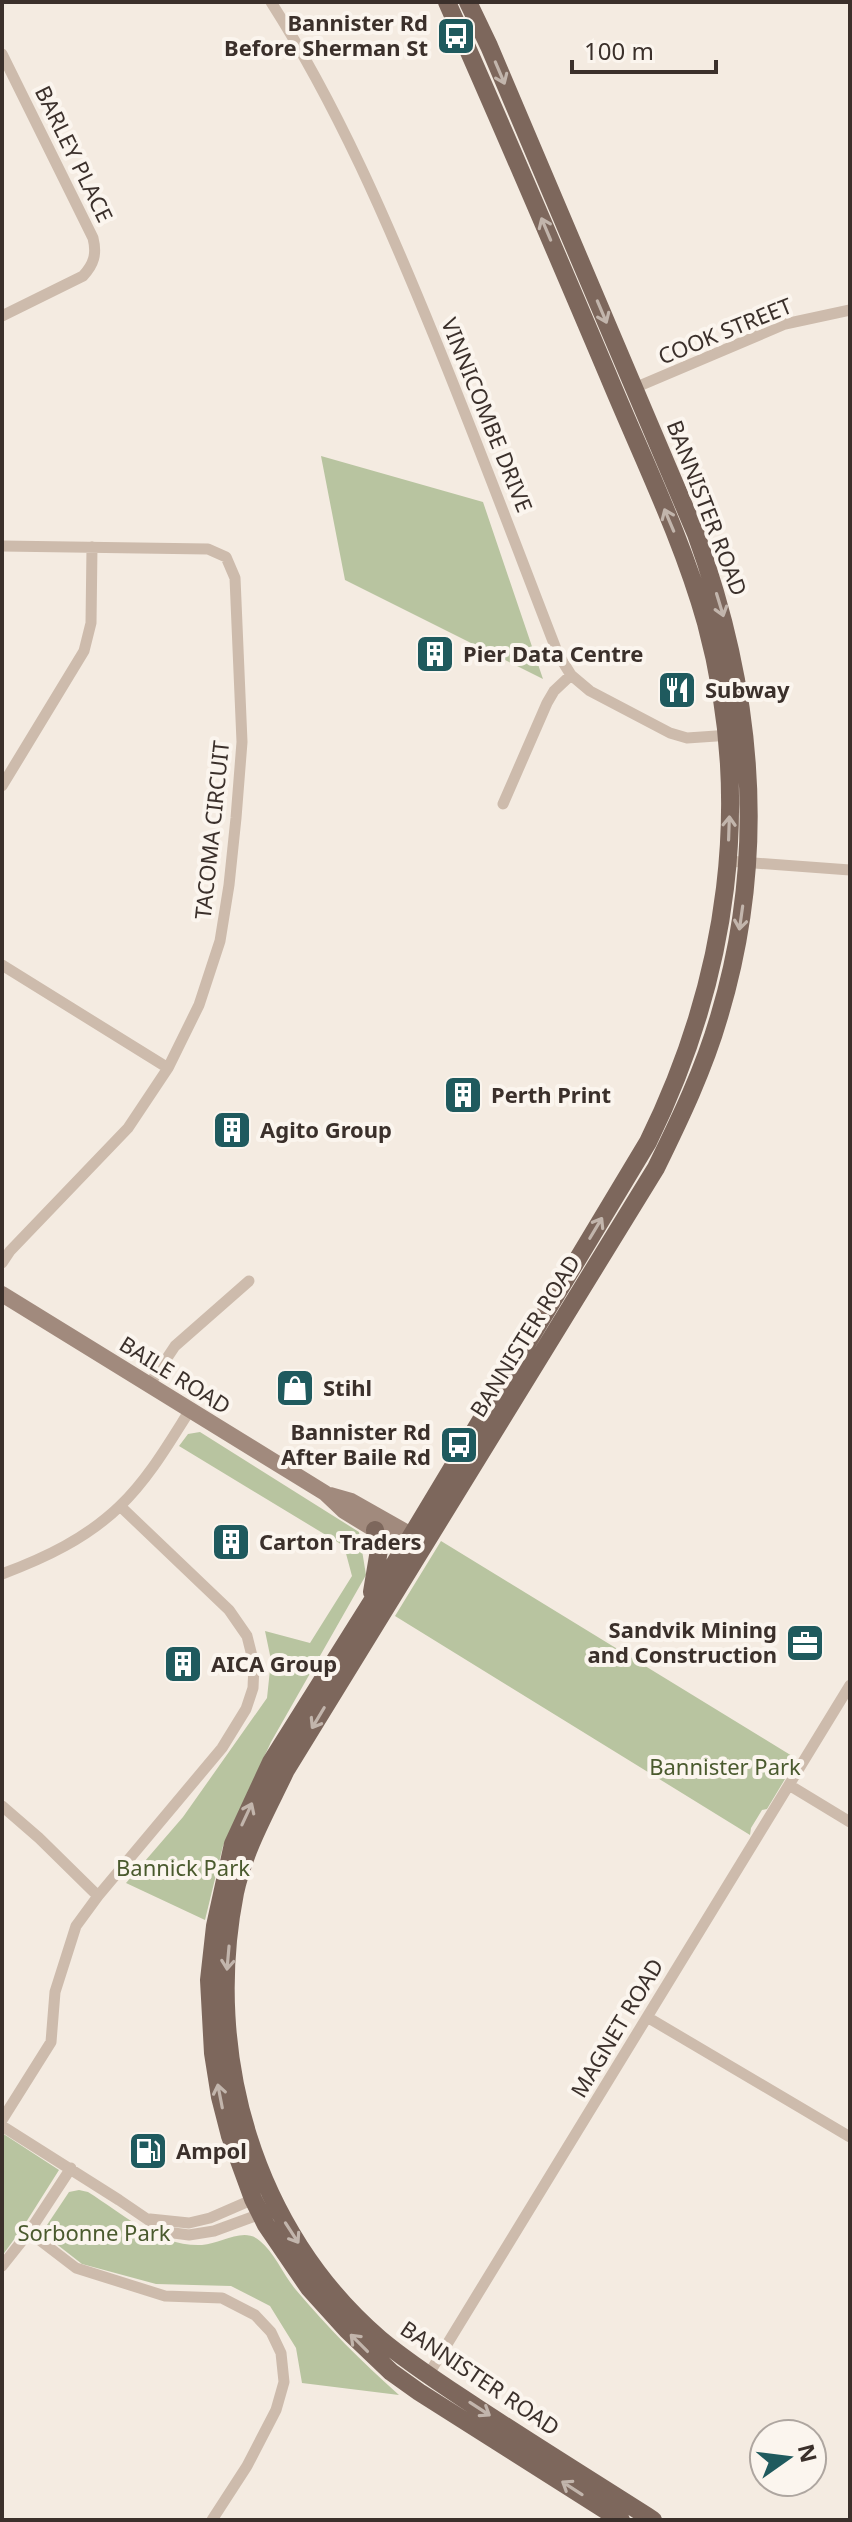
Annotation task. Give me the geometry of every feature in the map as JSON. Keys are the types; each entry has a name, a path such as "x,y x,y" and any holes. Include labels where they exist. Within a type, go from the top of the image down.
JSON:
{"main road":[{"name":"BANNISTER ROAD","path":"447,2 625,392 696,534 710,574 736,674 745,734 749,814 738,862"},
{"name":"BANNISTER ROAD","path":"468,2 625,392 689,572 713,654 726,736 730,816 742,908 729,984 705,1058 656,1168 414,1545 286,1770 249,1850 236,1892 226,1980 230,2053 265,2203 338,2298 382,2340 428,2375 653,2520"},
{"path":"371,1603 379,1550 375,1530"},
{"name":"BANNISTER ROAD","path":"414,1545 371,1603 271,1762 233,1844 215,1926 209,1980 213,2053 223,2112 265,2203 284,2253 324,2306 368,2352 419,2392 621,2520"}],"street":[{"name":"VINNICOMBE DRIVE","path":"271,2 304,53 387,221 558,654 571,675 590,691 670,733 687,738 745,734"},
{"name":"BARLEY PLACE","path":"2,54 95,246 91,268 83,276 2,316"},
{"name":"COOK STREET","path":"625,392 785,324 850,310"},
{"name":"TACOMA CIRCUIT","path":"2,546 208,549 226,557 235,578 242,742 229,885 220,941 199,1005 168,1068 128,1128 2,1263"},
{"path":"2,786 84,651 91,623 92,547"},
{"path":"503,804 547,703 554,691 571,675"},
{"path":"738,862 850,870"},
{"path":"2,965 168,1068"},
{"path":"149,1385 175,1346 249,1281"},
{"name":"BAILE ROAD","path":"2,1294 325,1493 344,1511 375,1530 414,1545"},
{"path":"2,1574 63,1547 120,1506 155,1464 190,1410"},
{"name":"BAILE ROAD","path":"325,1493 351,1501 414,1545"},
{"path":"120,1506 229,1610 247,1636 254,1664 253,1688 246,1709 222,1748 76,1926 55,1992 51,2042 2,2123 166,2232 189,2235 214,2231 265,2203"},
{"name":"MAGNET ROAD","path":"419,2392 850,1685"},
{"path":"789,1785 850,1822"},
{"path":"2,1806 98,1896"},
{"path":"647,2017 850,2137"},
{"path":"2,2266 29,2232 71,2168"},
{"path":"29,2232 76,2268 165,2296 222,2298 255,2315 271,2332 281,2353 284,2382 276,2410 247,2466 212,2520"}],"green space":[{"path":"321,456 483,502 543,679 345,580"},
{"name":"Bannick Park","path":"200,1432 359,1532 366,1575 271,1742 223,1846 205,1920 126,1883 183,1817 267,1698 271,1660 265,1631 310,1643 352,1576 344,1546 179,1446 188,1434"},
{"name":"Bannister Park","path":"441,1541 797,1759 767,1809 762,1810 750,1835 395,1616"},
{"path":"2,2133 59,2170 2,2256"},
{"name":"Sorbonne Park","path":"69,2192 88,2192 142,2228 171,2241 202,2245 240,2235 254,2237 270,2251 320,2318 399,2395 302,2383 296,2348 270,2306 231,2286 156,2284 82,2264 50,2239 45,2228"}],"place":[{"name":"Bannister Rd Before Sherman St","path":"456,36"},
{"name":"Pier Data Centre","path":"435,654"},
{"name":"Subway","path":"677,690"},
{"name":"Perth Print","path":"463,1095"},
{"name":"Agito Group","path":"232,1130"},
{"name":"Stihl","path":"295,1388"},
{"name":"Bannister Rd After Baile Rd","path":"459,1445"},
{"name":"Carton Traders","path":"231,1542"},
{"name":"Sandvik Mining and Construction","path":"805,1643"},
{"name":"AICA Group","path":"183,1664"},
{"name":"Ampol","path":"148,2151"}]}
